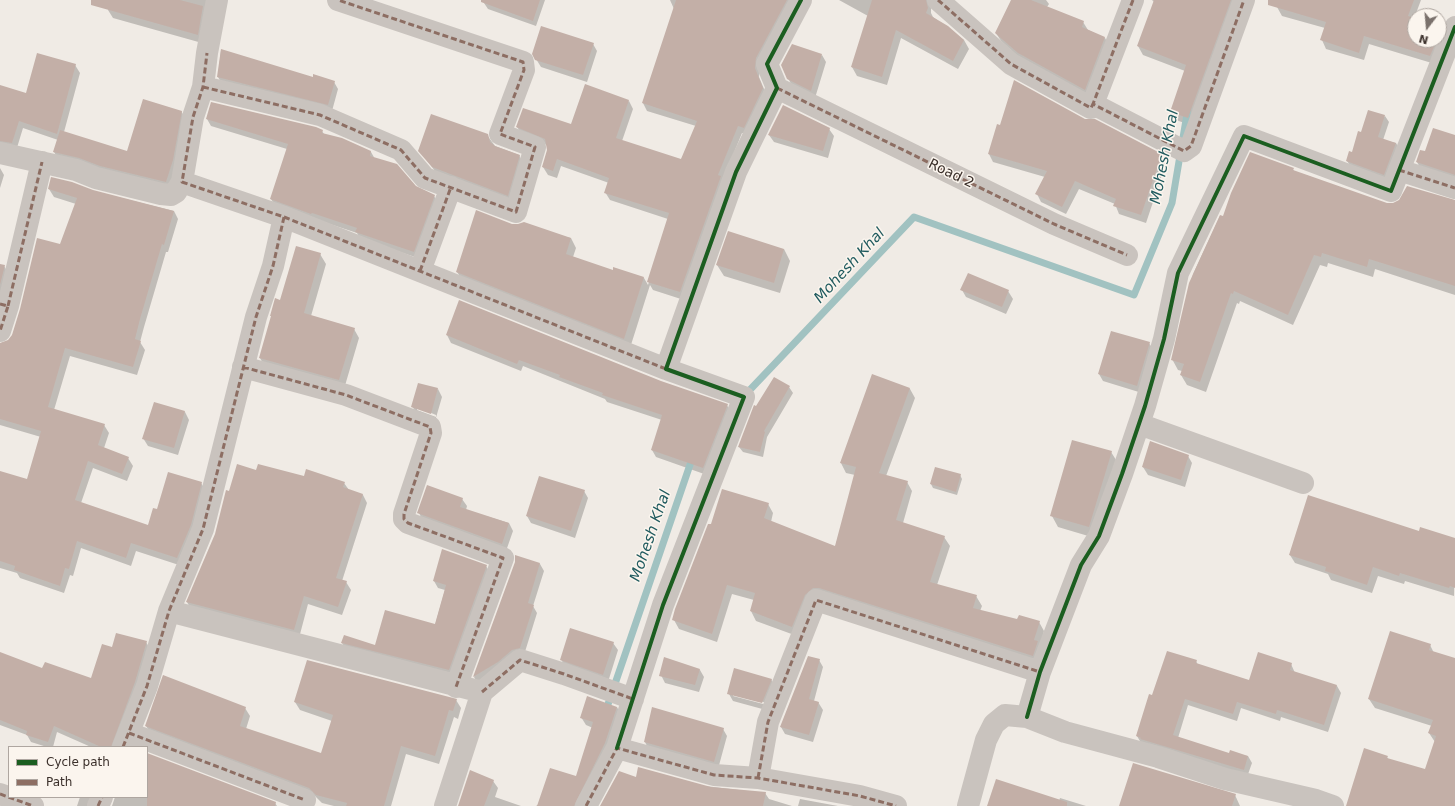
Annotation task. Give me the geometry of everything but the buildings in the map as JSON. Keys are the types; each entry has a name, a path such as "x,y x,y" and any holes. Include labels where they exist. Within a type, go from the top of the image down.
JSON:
{"street":[{"path":"0,153 42,162 162,194 171,195 176,192 182,182 193,117 203,87 207,53 218,0"},
{"path":"203,87 320,115 400,150 425,178 516,212 535,147 500,134 524,70 523,62 338,0"},
{"path":"666,369 736,172 777,88 767,64 801,0"},
{"path":"938,0 1011,64 1091,108 1133,0"},
{"path":"1092,104 1184,151 1188,149 1191,146 1244,0"},
{"path":"1027,717 1040,672 1081,565 1099,536 1139,424 1164,339 1178,273 1244,136 1391,191 1455,27"},
{"name":"Road 2","path":"777,88 1054,224 1127,255"},
{"path":"0,331 4,305 42,162"},
{"path":"1399,170 1455,188"},
{"path":"182,182 284,218 666,369 744,397 663,605 617,748 586,806"},
{"path":"420,271 451,187"},
{"path":"144,746 126,740 147,686 169,611 203,529 243,366 256,317 273,266 284,218"},
{"path":"243,366 346,395 430,428 431,433 404,514 404,519 408,523 503,558 456,687"},
{"path":"1139,424 1303,483"},
{"path":"758,778 768,722 816,600 1040,672"},
{"path":"169,611 456,687 482,692"},
{"path":"445,806 482,692 520,660 632,698"},
{"path":"968,806 986,740 994,724 1005,715 1027,717 1065,732 1158,757 1225,779 1316,800 1333,806"},
{"path":"148,747 305,800"},
{"path":"617,748 714,775 758,778 860,796 896,806"},
{"path":"11,798 33,806"}],"waterway":[{"name":"Mohesh Khal","path":"745,395 914,217 1134,295 1172,203 1188,108"},
{"name":"Mohesh Khal","path":"605,713 693,456"}],"marked path":[{"path":"203,87 320,115 401,150 425,178 516,212 535,147 500,134 524,70 523,62 338,0"},
{"path":"938,0 1011,64 1091,108 1093,104"},
{"path":"1133,0 1093,104 1184,151 1191,146 1244,0"},
{"path":"123,746 147,686 169,611 203,529 256,317 273,266 284,217 182,182 193,117 203,87 207,53"},
{"path":"777,88 1054,224 1127,255"},
{"path":"8,306 42,162"},
{"path":"1399,170 1455,188"},
{"path":"420,271 451,187"},
{"path":"284,217 666,369"},
{"path":"0,304 8,306 0,331"},
{"path":"243,367 346,395 430,427 431,433 404,514 404,519 408,523 503,558 456,687"},
{"path":"758,778 768,722 816,600 1040,672"},
{"path":"482,692 520,660 633,699"},
{"path":"129,733 305,800"},
{"path":"586,806 617,748 714,775 758,778 860,796 896,806"},
{"path":"0,794 8,797"},
{"path":"11,798 33,806"},
{"path":"98,806 102,798"}],"cycle path":[{"path":"617,748 663,605 744,397 666,369 736,172 777,88 767,64 801,0"},
{"path":"1027,717 1040,672 1081,565 1099,536 1122,474 1145,406 1164,339 1178,273 1244,136 1391,191 1455,27"}]}
